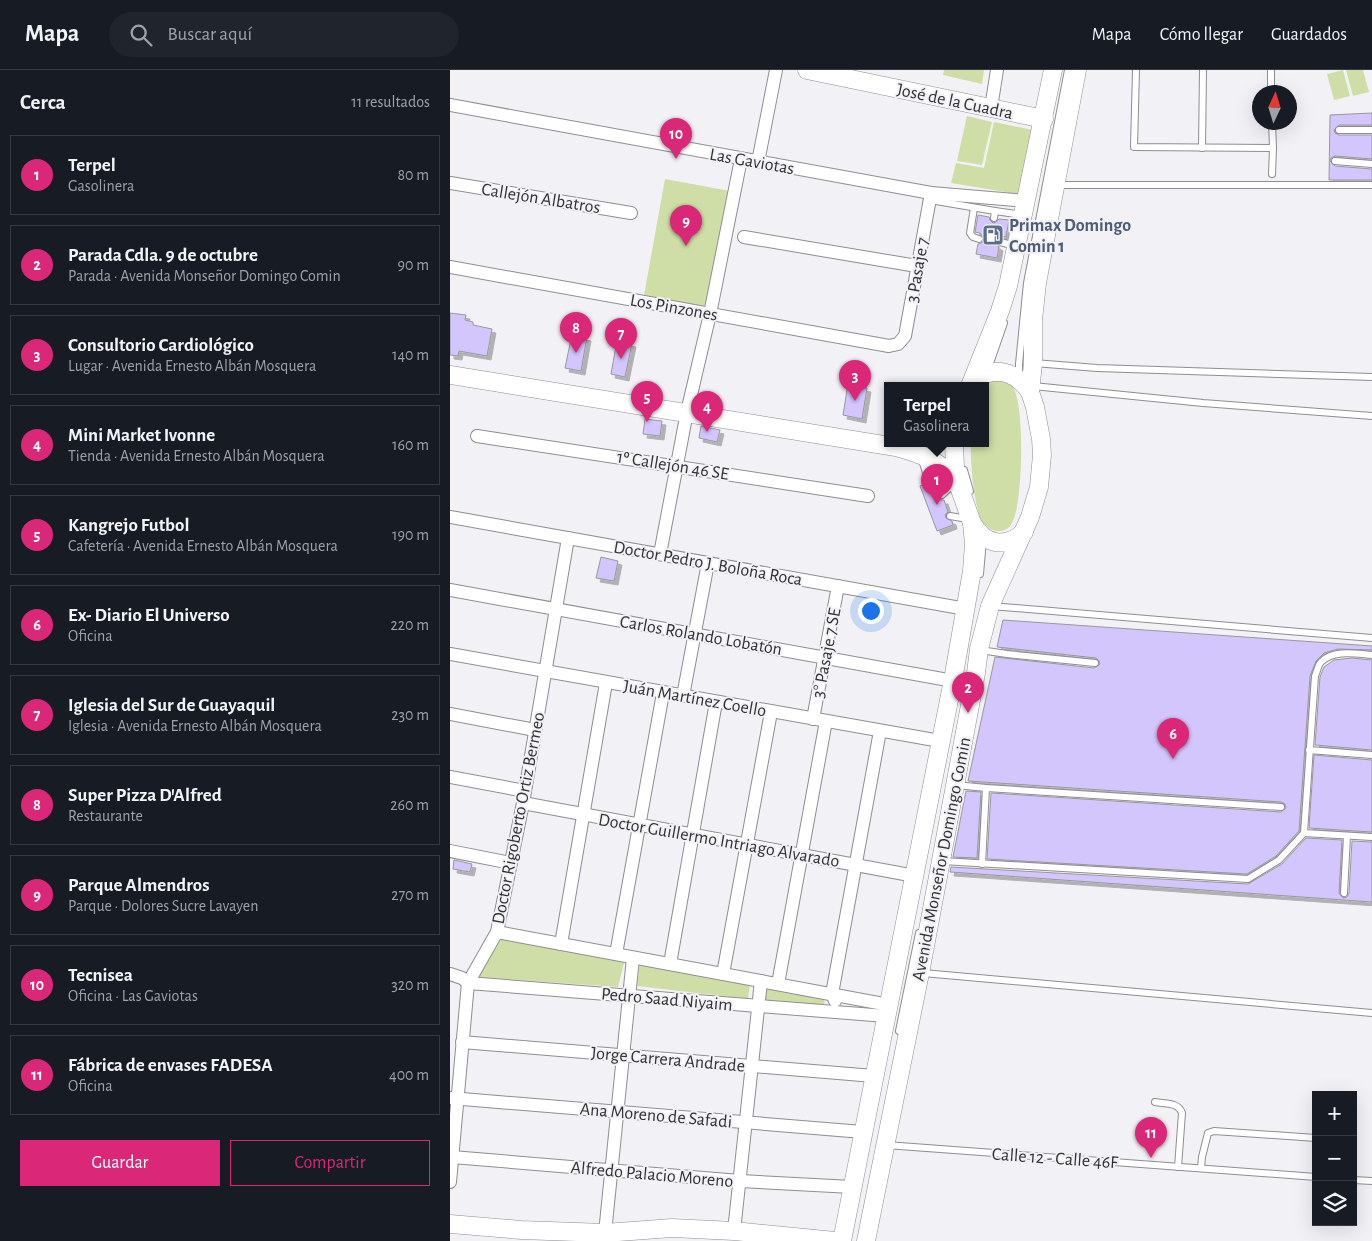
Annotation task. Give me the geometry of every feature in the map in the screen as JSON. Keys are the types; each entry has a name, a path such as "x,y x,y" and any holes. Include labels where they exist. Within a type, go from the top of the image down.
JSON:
{"main road":[{"name":"José de la Cuadra","path":"807,70 1044,119"},
{"path":"977,382 1000,311 1008,244 1025,208 1053,70"},
{"name":"Avenida Monseñor Domingo Comin","path":"842,1241 855,1195 863,1132 915,876 940,741 976,608 1019,536 1037,494 1042,455 1039,423 1026,388 1033,363 1033,320 1037,283 1077,70"},
{"path":"977,382 1004,372 1026,388"},
{"path":"450,375 884,444"},
{"path":"899,447 934,460 957,481"},
{"name":"Avenida Monseñor Domingo Comin","path":"866,1241 920,973 979,649 973,518 957,481 954,447"},
{"path":"973,518 983,537 1000,543 1019,536"},
{"path":"450,1224 521,1230 605,1233 643,1233 672,1228 734,1231 836,1241"}],"street":[{"path":"758,162 776,70"},
{"path":"991,108 997,70"},
{"name":"Las Gaviotas","path":"450,105 931,196 1025,208"},
{"path":"660,554 687,412 710,314 741,159"},
{"name":"Callejón Albatros","path":"450,183 631,213"},
{"name":"3 Pasaje 7","path":"898,344 905,336 931,196"},
{"path":"744,238 917,266"},
{"name":"Los Pinzones","path":"450,266 889,346 898,344"},
{"name":"1º Callejón 46 SE","path":"477,436 677,465 868,496"},
{"name":"Doctor Pedro J. Boloña Roca","path":"450,517 838,586 976,608"},
{"name":"Doctor Rigoberto Ortiz Bermeo","path":"450,1182 454,1098 468,983 497,932 524,797 568,538"},
{"path":"682,696 708,563"},
{"name":"3° Pasaje 7 SE","path":"778,984 801,855 820,720 825,657 838,586"},
{"name":"Carlos Rolando Lobatón","path":"450,590 956,681"},
{"name":"Juán Martínez Coello","path":"450,654 940,741"},
{"path":"561,944 585,815 606,683"},
{"path":"616,954 662,693"},
{"path":"670,964 716,702"},
{"path":"723,974 771,712"},
{"path":"450,714 535,730"},
{"path":"831,1012 835,1005 832,994 880,731"},
{"name":"Doctor Guillermo Intriago Alvarado","path":"450,777 585,815 915,876"},
{"path":"450,852 511,863"},
{"name":"Pedro Saad Niyaim","path":"497,932 832,994 888,1010"},
{"path":"605,1233 633,958"},
{"name":"Pedro Saad Niyaim","path":"450,974 462,978 468,983 831,1012 888,1010"},
{"path":"734,1231 762,981"},
{"name":"Jorge Carrera Andrade","path":"462,1042 874,1076"},
{"name":"Ana Moreno de Safadi","path":"454,1098 863,1132"},
{"name":"Alfredo Palacio Moreno","path":"452,1157 740,1181 855,1195"}],"lane":[{"path":"1010,305 1060,70"},
{"name":"Avenida Monseñor Domingo Comin","path":"1026,388 1020,355 1027,283 1068,70"},
{"path":"1136,70 1134,147 1272,148"},
{"path":"1202,148 1203,70"},
{"path":"1271,70 1272,85"},
{"path":"1272,130 1272,174"},
{"path":"1340,130 1372,130"},
{"path":"1335,162 1372,164"},
{"path":"1054,185 1372,185"},
{"path":"931,196 995,215 1025,208"},
{"path":"974,208 970,233 973,237 979,239"},
{"path":"977,382 1007,314"},
{"path":"1033,363 1096,368 1372,377"},
{"path":"1026,388 1372,416"},
{"path":"961,447 964,469 971,494"},
{"path":"920,454 929,482"},
{"path":"942,494 957,481"},
{"name":"Avenida Monseñor Domingo Comin","path":"942,812 982,611 1019,536 1031,488"},
{"path":"950,516 973,518"},
{"path":"978,582 982,560 983,537"},
{"path":"976,608 1372,638"},
{"path":"979,649 1007,654 1095,663"},
{"path":"941,861 1248,880 1279,860 1304,833 1315,676 1320,662 1342,653 1372,655"},
{"name":"Avenida Monseñor Domingo Comin","path":"855,1195 956,681"},
{"path":"1309,750 1372,755"},
{"path":"954,784 986,788 1281,807"},
{"path":"982,864 986,788"},
{"path":"1304,833 1372,837"},
{"path":"1344,893 1348,836"},
{"name":"Avenida Monseñor Domingo Comin","path":"898,1036 920,929"},
{"path":"920,973 1372,1013"},
{"path":"1155,1102 1176,1105 1182,1113 1178,1167"},
{"path":"1201,1168 1208,1133 1214,1131 1312,1138"},
{"name":"Calle 12 - Calle 46F","path":"885,1145 1312,1177"},
{"path":"1357,1180 1372,1181"}],"green space":[{"path":"944,70 984,70 982,84 943,75"},
{"path":"1343,70 1350,96 1334,100 1327,74"},
{"path":"1346,70 1363,70 1369,92 1353,96"},
{"path":"967,116 992,122 982,165 957,161"},
{"path":"994,122 1033,130 1018,194 951,183 956,163 984,168"},
{"path":"665,179 730,191 706,313 643,301"},
{"path":"1000,379 1012,385 1017,397 1021,433 1020,477 1016,513 1009,527 998,531 987,527 980,517 972,473 971,447 989,447 989,382 987,382"},
{"path":"503,937 625,959 618,987 477,977"},
{"path":"640,962 750,983 748,999 637,986"},
{"path":"764,987 822,998 825,1002 823,1006 762,1000"}],"building":[{"path":"1372,113 1372,125 1339,125 1334,130 1339,135 1372,135 1372,159 1335,156 1330,161 1335,166 1372,169 1372,180 1329,180 1330,115"},
{"name":"Primax Domingo Comin 1","path":"978,215 989,217 993,223 999,219 1009,220 1006,237 1001,236 995,240 995,244 999,247 997,258 976,254 978,244 983,242 984,238 980,233 975,232"},
{"path":"450,313 466,315 465,320 473,322 473,325 492,329 487,356 459,351 458,356 450,355"},
{"path":"572,334 587,337 581,371 565,368"},
{"path":"617,340 632,343 625,377 611,374"},
{"path":"848,384 867,388 862,419 843,415"},
{"path":"645,419 662,421 660,436 643,434"},
{"path":"701,426 720,430 717,442 699,438"},
{"path":"937,480 940,490 937,493 937,497 940,500 944,500 948,512 945,515 946,518 952,521 953,525 937,531 920,486 924,484 927,487 931,487 934,481"},
{"path":"601,557 618,561 614,581 596,578"},
{"path":"1003,620 1372,646 1372,650 1338,649 1324,653 1316,661 1310,676 1299,831 1276,856 1247,874 987,859 991,793 1281,812 1286,808 1285,804 1281,802 968,781 995,657 1094,668 1100,664 1096,658 997,647"},
{"path":"1352,658 1372,660 1372,750 1315,745 1320,677 1324,667 1334,660"},
{"path":"1314,755 1372,760 1372,832 1309,828"},
{"path":"966,791 981,792 977,858 953,857"},
{"path":"1306,838 1342,840 1339,893 1343,898 1347,897 1349,893 1352,841 1372,842 1372,902 950,872 951,867 1248,884 1282,864"},
{"path":"454,860 472,864 470,872 453,869"}],"place":[{"name":"Tecnisea","path":"676,159"},
{"name":"Primax Domingo Comin 1","path":"993,235"},
{"name":"Parque Almendros","path":"686,246"},
{"name":"Super Pizza D'Alfred","path":"576,353"},
{"name":"Iglesia del Sur de Guayaquil","path":"621,359"},
{"name":"Consultorio Cardiológico","path":"855,401"},
{"name":"Kangrejo Futbol","path":"647,422"},
{"name":"Mini Market Ivonne","path":"707,432"},
{"name":"Terpel","path":"937,505"},
{"name":"Parada Cdla. 9 de octubre","path":"968,713"},
{"name":"Ex- Diario El Universo","path":"1173,759"},
{"name":"Fábrica de envases FADESA","path":"1151,1158"}]}
